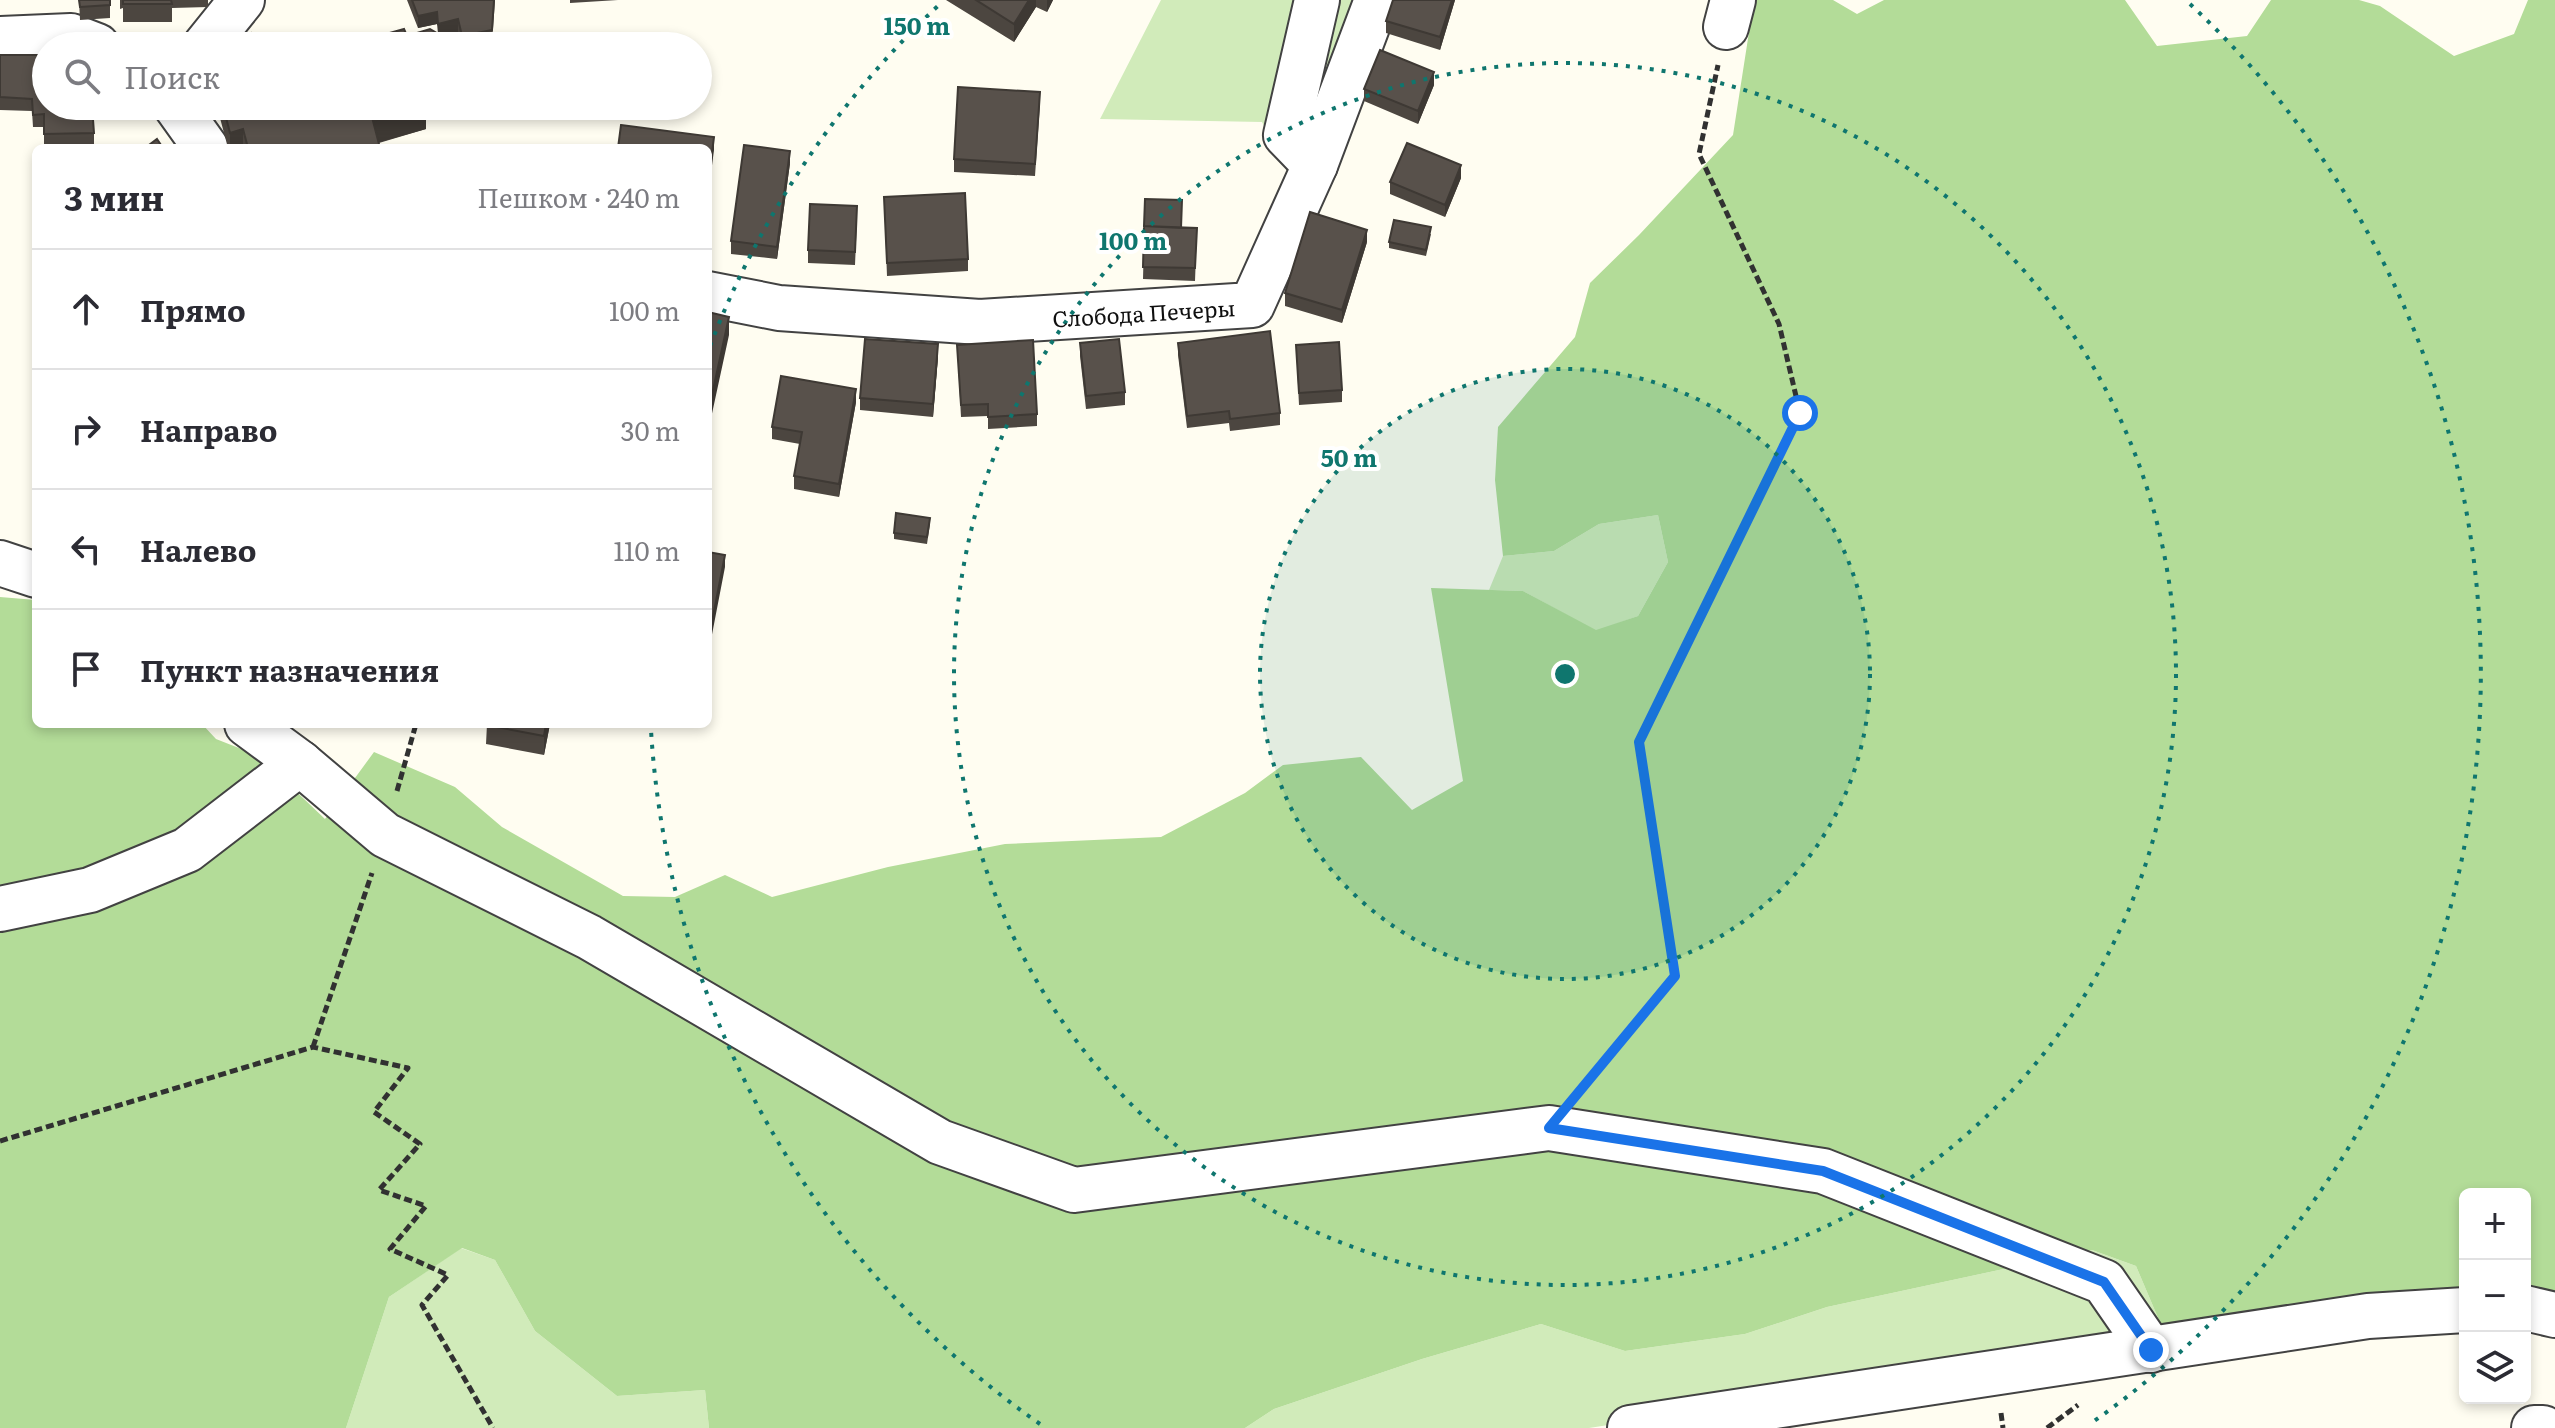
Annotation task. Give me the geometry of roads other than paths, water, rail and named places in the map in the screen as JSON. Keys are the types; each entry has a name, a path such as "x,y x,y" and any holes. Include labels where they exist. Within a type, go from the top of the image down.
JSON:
{"street":[{"path":"216,32 242,0"},
{"path":"1315,165 1286,135 1317,0"},
{"name":"Слобода Печеры","path":"712,295 779,308 980,322 1252,305 1315,165 1377,0"},
{"path":"0,39 32,38"},
{"path":"186,120 203,144"},
{"path":"0,563 32,574"},
{"path":"252,728 300,763 385,835 589,937 940,1142 1074,1190 1549,1128 1823,1171 2104,1282 2151,1350"},
{"path":"0,909 90,890 187,850 300,763"},
{"path":"2531,1309 2555,1315"},
{"path":"1630,1428 2368,1316 2459,1310"},
{"path":"2534,1428 2543,1428"}]}
